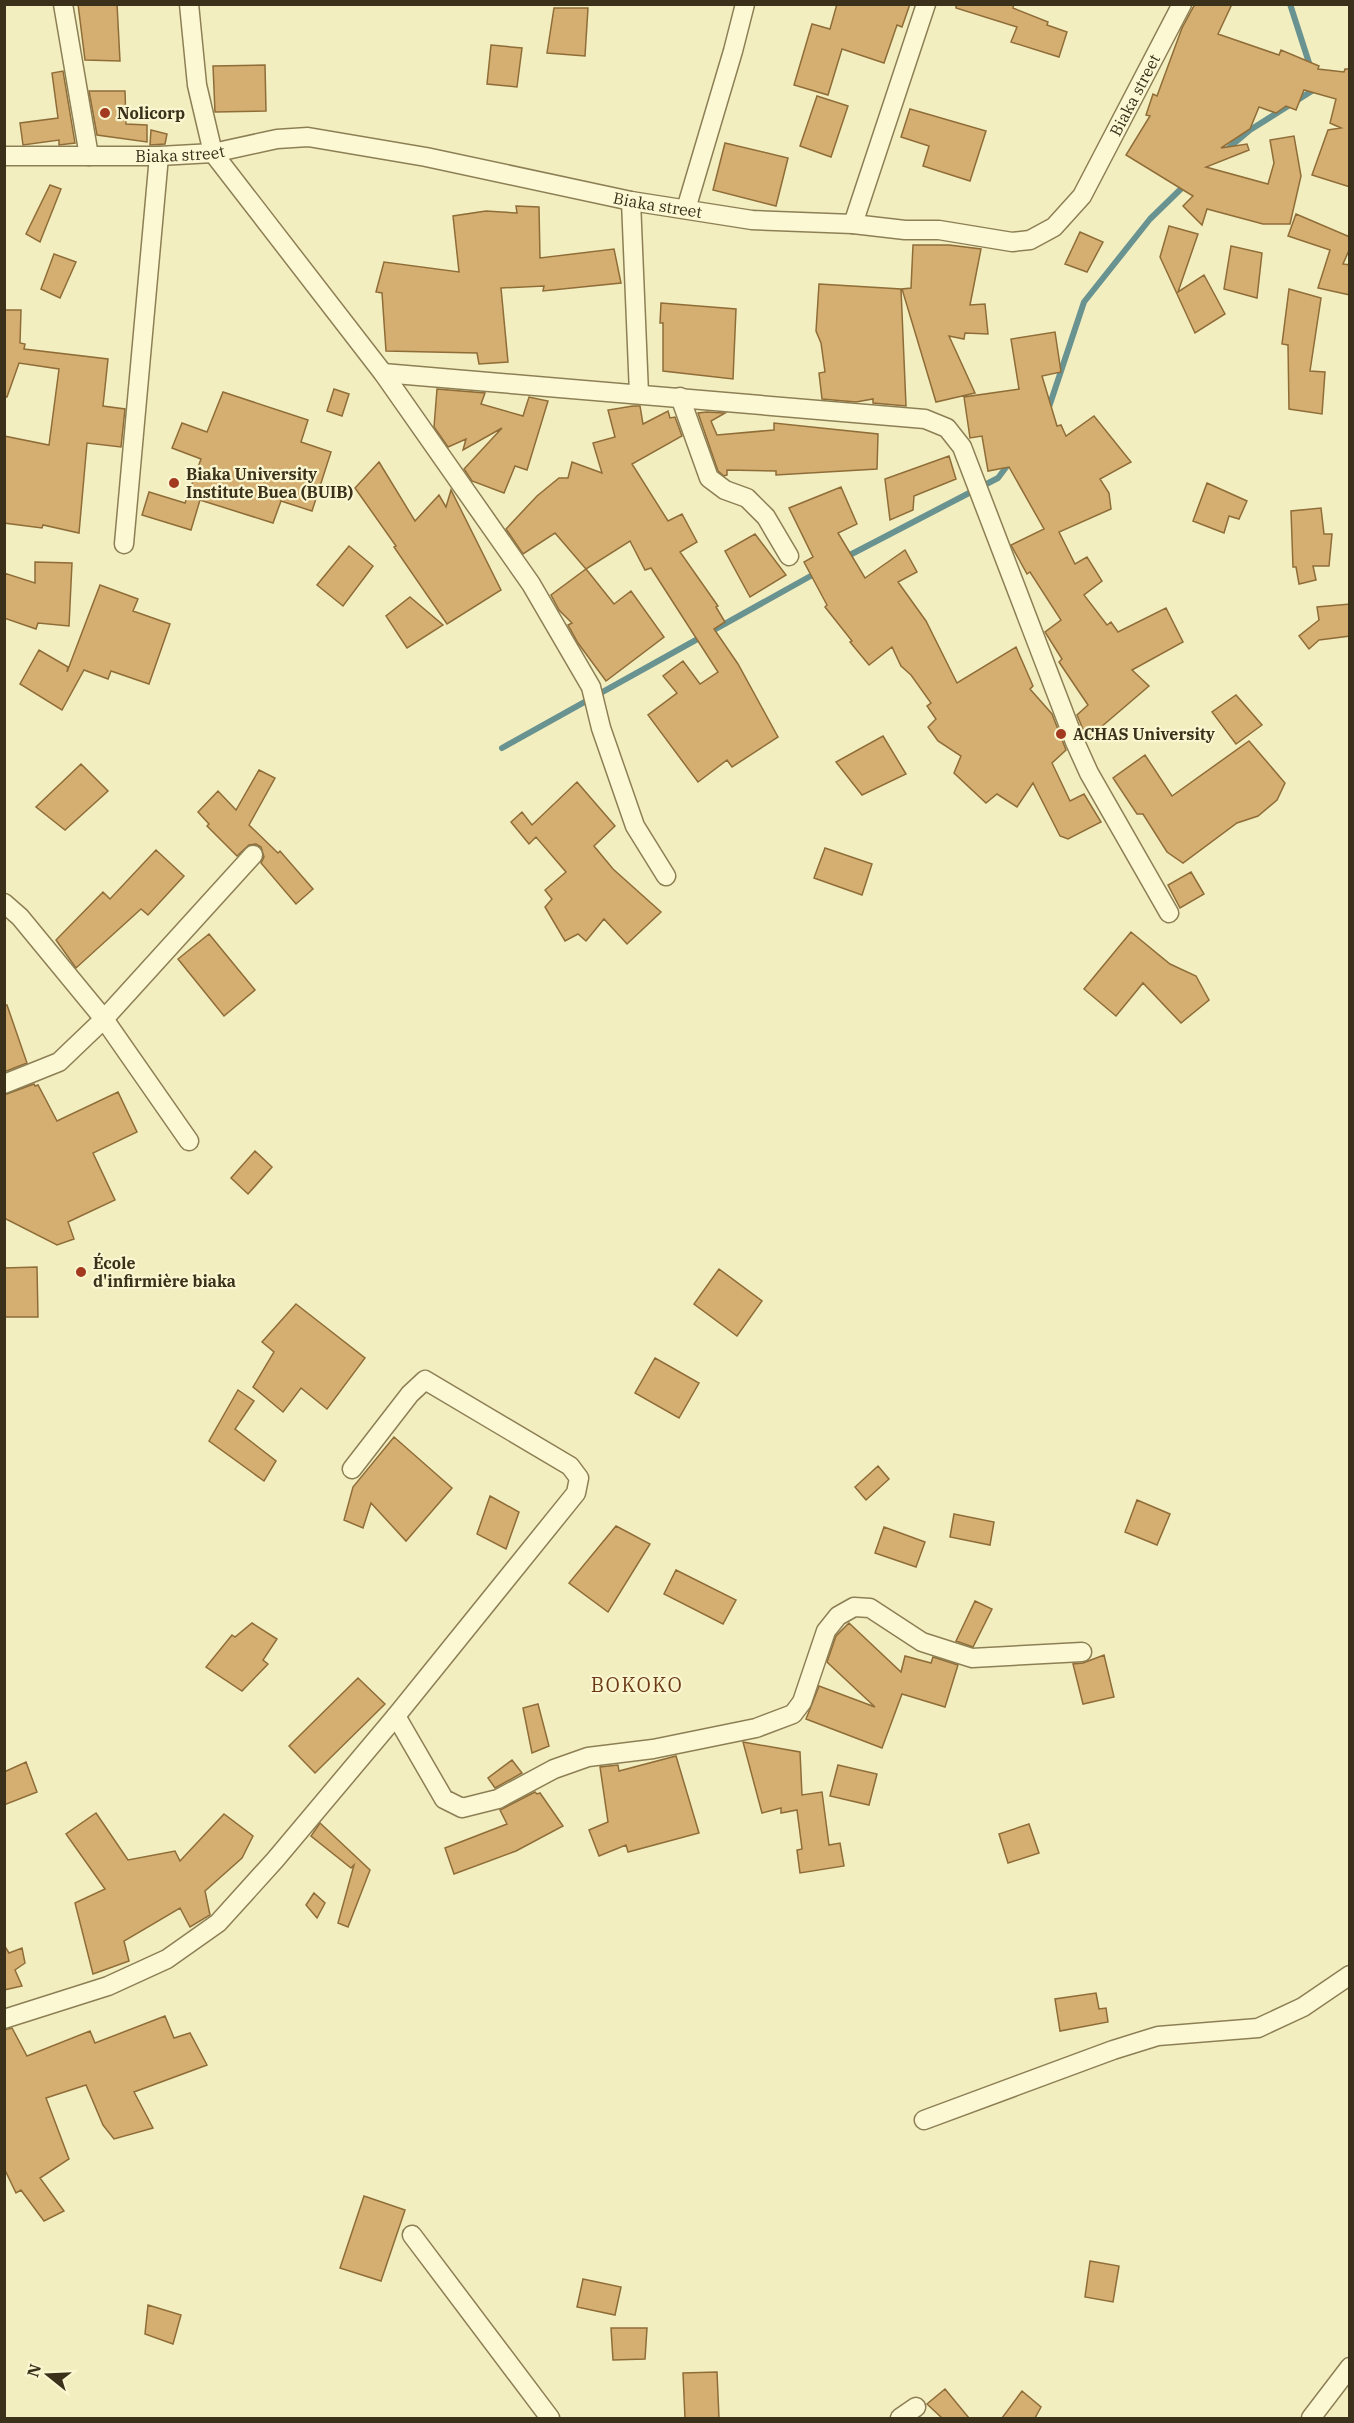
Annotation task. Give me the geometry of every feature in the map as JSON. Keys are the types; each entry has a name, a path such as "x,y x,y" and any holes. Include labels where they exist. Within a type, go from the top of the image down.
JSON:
{"street":[{"path":"63,4 89,156"},
{"path":"189,4 197,85 213,153 383,373 531,584 591,687 601,728 635,826 666,876"},
{"path":"686,209 745,4"},
{"path":"853,224 926,4"},
{"name":"Biaka street","path":"4,156 159,156 213,153 277,139 308,137 426,158 631,201 752,220 853,224 905,230 939,230 1012,242 1030,240 1054,227 1082,196 1182,4"},
{"path":"124,544 159,156"},
{"path":"631,201 639,394"},
{"path":"383,373 924,418 947,428 962,447 1080,752 1169,913"},
{"path":"680,397 710,478 725,490 747,498 766,518 789,556"},
{"path":"4,1084 59,1062 104,1019 253,855"},
{"path":"4,903 20,916 104,1019 189,1141"},
{"path":"4,2019 108,1986 166,1959 218,1923 275,1860 396,1716 576,1493 579,1478 570,1466 425,1380 410,1394 352,1469"},
{"path":"396,1716 444,1799 462,1808 498,1799 554,1769 588,1757 653,1749 756,1728 793,1714 802,1702 826,1631 838,1616 854,1607 870,1608 922,1642 972,1658 1082,1652"},
{"path":"924,2120 1113,2050 1158,2036 1258,2028 1303,2007 1350,1975"},
{"path":"412,2235 550,2418"},
{"path":"1311,2418 1350,2367"},
{"path":"900,2418 916,2407"}],"building":[{"path":"78,4 117,4 120,61 85,60"},
{"path":"837,4 910,4 902,27 897,25 884,63 842,49 828,95 794,85 812,24 830,29"},
{"path":"956,4 1014,4 1013,8 1067,32 1059,57 1011,42 1017,27 956,8"},
{"path":"1195,4 1232,4 1218,34 1279,55 1281,50 1319,66 1318,69 1344,72 1345,69 1350,69 1350,187 1312,175 1328,130 1341,128 1330,123 1336,99 1304,90 1296,110 1286,106 1276,113 1259,107 1250,129 1221,148 1247,144 1249,150 1206,167 1268,184 1274,163 1270,140 1294,136 1301,176 1290,224 1263,224 1207,209 1202,225 1183,206 1193,196 1126,155 1150,116 1146,115 1153,94 1157,96 1182,28"},
{"path":"554,8 588,8 585,56 547,53"},
{"path":"491,45 522,48 517,87 487,84"},
{"path":"265,65 266,111 215,112 213,66"},
{"path":"63,71 75,143 59,145 59,140 23,145 20,123 58,118 52,73"},
{"path":"89,91 125,91 126,124 147,125 147,142 97,135"},
{"path":"817,96 848,106 831,157 800,146"},
{"path":"910,109 986,131 970,181 923,166 929,146 901,137"},
{"path":"151,130 167,134 165,144 150,145"},
{"path":"725,143 788,158 776,206 713,190"},
{"path":"50,185 61,189 40,242 26,234"},
{"path":"516,206 539,207 540,258 614,249 621,283 543,291 544,286 501,288 508,362 479,364 477,353 386,351 382,293 376,292 384,262 459,272 453,216 486,211 517,213"},
{"path":"1296,214 1350,237 1350,248 1343,264 1350,265 1350,295 1318,288 1330,250 1288,236"},
{"path":"1169,226 1198,234 1178,292 1204,275 1225,314 1195,333 1160,257"},
{"path":"1080,232 1103,242 1087,272 1065,264"},
{"path":"913,245 949,245 981,249 970,305 985,304 988,334 965,333 964,339 949,336 975,393 936,402 902,289 911,288"},
{"path":"1231,246 1262,253 1257,298 1224,289"},
{"path":"54,254 76,262 60,298 41,289"},
{"path":"819,284 901,289 906,406 873,403 873,399 856,402 822,399 819,373 825,372 821,343 816,331"},
{"path":"1289,289 1321,298 1310,371 1325,372 1322,414 1289,409 1288,345 1282,344"},
{"path":"661,303 736,309 733,379 663,371"},
{"path":"4,310 21,310 20,343 25,344 24,349 108,359 103,406 125,409 121,447 87,443 79,533 43,525 42,528 4,523 4,436 49,445 59,369 19,363 7,397 4,397"},
{"path":"1055,332 1061,372 1042,376 1057,426 1061,425 1066,436 1094,416 1131,462 1100,479 1109,493 1111,509 1059,532 1075,564 1087,557 1102,581 1084,595 1107,625 1111,622 1118,632 1166,608 1183,642 1132,670 1149,686 1087,739 1077,715 1088,705 1059,662 1062,659 1045,632 1061,620 1030,572 1027,574 1011,545 1044,529 1009,467 988,471 982,436 970,438 964,397 1019,389 1011,339"},
{"path":"334,389 349,394 342,416 327,411"},
{"path":"437,389 485,393 481,404 523,416 529,397 548,401 527,470 515,466 504,493 472,481 464,469 502,428 463,450 466,439 448,447 434,427"},
{"path":"223,392 308,420 301,442 331,452 312,511 281,501 273,523 200,500 191,530 142,515 149,492 185,503 201,459 172,448 182,423 207,432"},
{"path":"640,406 643,424 668,411 670,418 675,417 682,436 632,464 668,521 682,514 697,542 680,552 718,606 716,607 725,622 714,629 738,664 778,737 732,767 727,760 698,782 648,715 677,693 663,676 683,661 700,684 718,672 651,568 645,570 630,541 586,569 555,533 523,554 506,529 537,496 559,478 568,478 572,462 602,473 593,443 615,437 608,410"},
{"path":"698,413 725,413 711,421 717,435 774,430 774,423 878,434 877,469 776,475 776,471 727,470 727,475 724,476 718,471"},
{"path":"949,456 956,479 914,496 913,510 890,520 885,479"},
{"path":"379,462 415,521 439,495 446,507 451,490 501,590 447,624 355,488"},
{"path":"1207,483 1247,501 1239,519 1229,516 1224,533 1193,521"},
{"path":"841,487 857,524 838,533 865,578 905,550 917,572 898,582 926,621 957,683 1016,647 1033,686 1030,689 1052,714 1066,750 1052,763 1070,801 1084,794 1101,822 1068,839 1060,836 1033,783 1017,807 997,794 986,803 954,773 961,756 938,741 928,727 936,719 927,706 931,703 911,675 901,666 892,647 869,665 850,642 852,641 825,607 827,605 804,562 813,557 789,508"},
{"path":"1321,508 1324,534 1332,534 1329,566 1313,566 1316,580 1299,584 1296,567 1293,567 1291,511"},
{"path":"755,534 786,575 750,597 725,551"},
{"path":"349,546 373,566 343,606 317,585"},
{"path":"35,562 72,563 69,626 38,623 36,629 4,618 4,573 35,583"},
{"path":"586,569 614,604 631,591 664,637 606,681 578,643 568,625 572,623 559,610 551,595"},
{"path":"100,585 138,599 133,611 170,624 149,684 111,671 108,679 84,670 62,710 20,684 39,650 68,667 67,672"},
{"path":"410,597 443,625 407,648 386,616"},
{"path":"1350,604 1350,636 1319,640 1309,649 1299,636 1319,620 1317,607"},
{"path":"1236,695 1262,725 1236,744 1212,712"},
{"path":"883,736 906,774 862,795 836,762"},
{"path":"1249,741 1285,783 1277,800 1258,816 1237,823 1183,863 1167,852 1143,814 1137,814 1113,778 1145,755 1172,796"},
{"path":"81,764 108,791 65,830 36,807"},
{"path":"259,770 275,778 249,825 278,853 280,851 313,889 296,904 261,863 264,857 261,847 256,844 249,845 237,856 207,826 209,824 198,812 218,791 236,810"},
{"path":"577,782 615,826 594,846 613,869 661,912 627,944 604,919 586,941 578,934 565,941 545,907 552,899 545,890 566,872 536,837 529,844 511,822 522,812 532,825"},
{"path":"825,848 872,864 862,895 814,878"},
{"path":"156,850 184,876 148,915 141,909 76,968 56,940 103,892 110,899"},
{"path":"1191,872 1204,894 1180,908 1168,885"},
{"path":"1131,932 1170,964 1196,976 1209,1000 1181,1023 1143,983 1116,1016 1084,989"},
{"path":"209,934 255,990 224,1016 178,959"},
{"path":"4,1005 7,1005 27,1063 4,1072"},
{"path":"34,1084 38,1085 57,1121 118,1092 137,1132 93,1153 115,1200 68,1222 74,1239 57,1245 4,1218 4,1095"},
{"path":"255,1151 272,1167 248,1194 231,1178"},
{"path":"37,1267 38,1317 4,1317 4,1268"},
{"path":"719,1269 762,1301 737,1336 694,1304"},
{"path":"296,1304 365,1358 327,1409 301,1388 283,1412 253,1387 274,1352 262,1342"},
{"path":"655,1358 699,1383 679,1418 635,1393"},
{"path":"238,1390 254,1401 235,1429 276,1461 264,1481 209,1441"},
{"path":"394,1437 452,1488 406,1541 371,1503 363,1528 344,1520 353,1487"},
{"path":"878,1466 889,1479 866,1500 855,1487"},
{"path":"490,1496 519,1512 506,1549 477,1534"},
{"path":"1137,1500 1170,1514 1157,1545 1125,1532"},
{"path":"954,1514 994,1522 990,1545 950,1537"},
{"path":"616,1526 650,1544 608,1612 569,1583"},
{"path":"884,1527 925,1542 916,1567 875,1553"},
{"path":"676,1570 736,1600 723,1624 664,1594"},
{"path":"975,1601 992,1609 973,1647 956,1641"},
{"path":"252,1623 277,1639 263,1660 268,1664 242,1691 206,1667 232,1635 235,1637"},
{"path":"849,1623 901,1672 905,1656 931,1663 933,1657 958,1665 945,1707 902,1694 882,1748 806,1719 819,1686 875,1707 827,1662 836,1636"},
{"path":"1104,1655 1114,1697 1083,1704 1073,1664 1083,1663"},
{"path":"358,1678 385,1704 315,1773 289,1746"},
{"path":"538,1704 549,1746 532,1753 523,1708"},
{"path":"743,1742 800,1752 802,1795 822,1792 829,1845 840,1843 844,1866 800,1873 797,1850 802,1849 797,1810 781,1813 781,1808 762,1813"},
{"path":"676,1756 699,1833 628,1852 626,1845 599,1856 589,1830 608,1822 600,1767 618,1765 619,1771"},
{"path":"512,1760 522,1773 495,1788 488,1778"},
{"path":"26,1762 37,1792 4,1805 4,1772"},
{"path":"838,1765 877,1774 869,1805 830,1796"},
{"path":"535,1792 540,1793 563,1826 516,1851 454,1874 445,1848 507,1824 500,1810"},
{"path":"96,1813 128,1860 175,1851 180,1861 224,1814 253,1836 242,1858 205,1891 210,1915 190,1927 180,1908 124,1941 129,1961 93,1974 75,1903 105,1889 66,1834"},
{"path":"320,1823 370,1870 348,1927 338,1923 354,1865 351,1868 311,1836"},
{"path":"1029,1824 1039,1853 1008,1863 999,1834"},
{"path":"314,1893 325,1903 317,1918 306,1905"},
{"path":"4,1945 9,1953 22,1948 25,1963 15,1970 22,1986 4,1990"},
{"path":"1096,1993 1099,2009 1106,2008 1108,2022 1060,2031 1055,1999"},
{"path":"165,2016 174,2038 190,2033 207,2065 134,2092 153,2128 114,2139 103,2125 86,2085 46,2098 69,2159 40,2178 64,2211 44,2221 21,2190 16,2193 4,2168 4,2030 12,2028 27,2056 90,2031 95,2043"},
{"path":"364,2196 405,2210 381,2281 340,2268"},
{"path":"1090,2261 1119,2266 1113,2302 1085,2297"},
{"path":"583,2279 621,2287 615,2315 577,2307"},
{"path":"148,2305 181,2315 173,2344 145,2334"},
{"path":"611,2328 647,2328 645,2359 613,2360"},
{"path":"717,2372 719,2418 685,2418 683,2373"},
{"path":"945,2389 969,2418 942,2418 927,2404"},
{"path":"1022,2391 1041,2407 1035,2418 1002,2418"}],"waterway":[{"path":"1290,4 1311,69"},
{"path":"1225,151 1250,130 1315,89"},
{"path":"1048,410 1084,302 1150,219 1187,183"},
{"path":"844,558 998,478 1010,462"},
{"path":"502,748 816,573"}],"place":[{"name":"Nolicorp","path":"105,113"},
{"name":"Biaka University Institute Buea (BUIB)","path":"174,483"},
{"name":"ACHAS University","path":"1061,734"},
{"name":"École d'infirmière biaka","path":"81,1272"}],"district":[{"name":"BOKOKO","path":"637,1685"}]}
